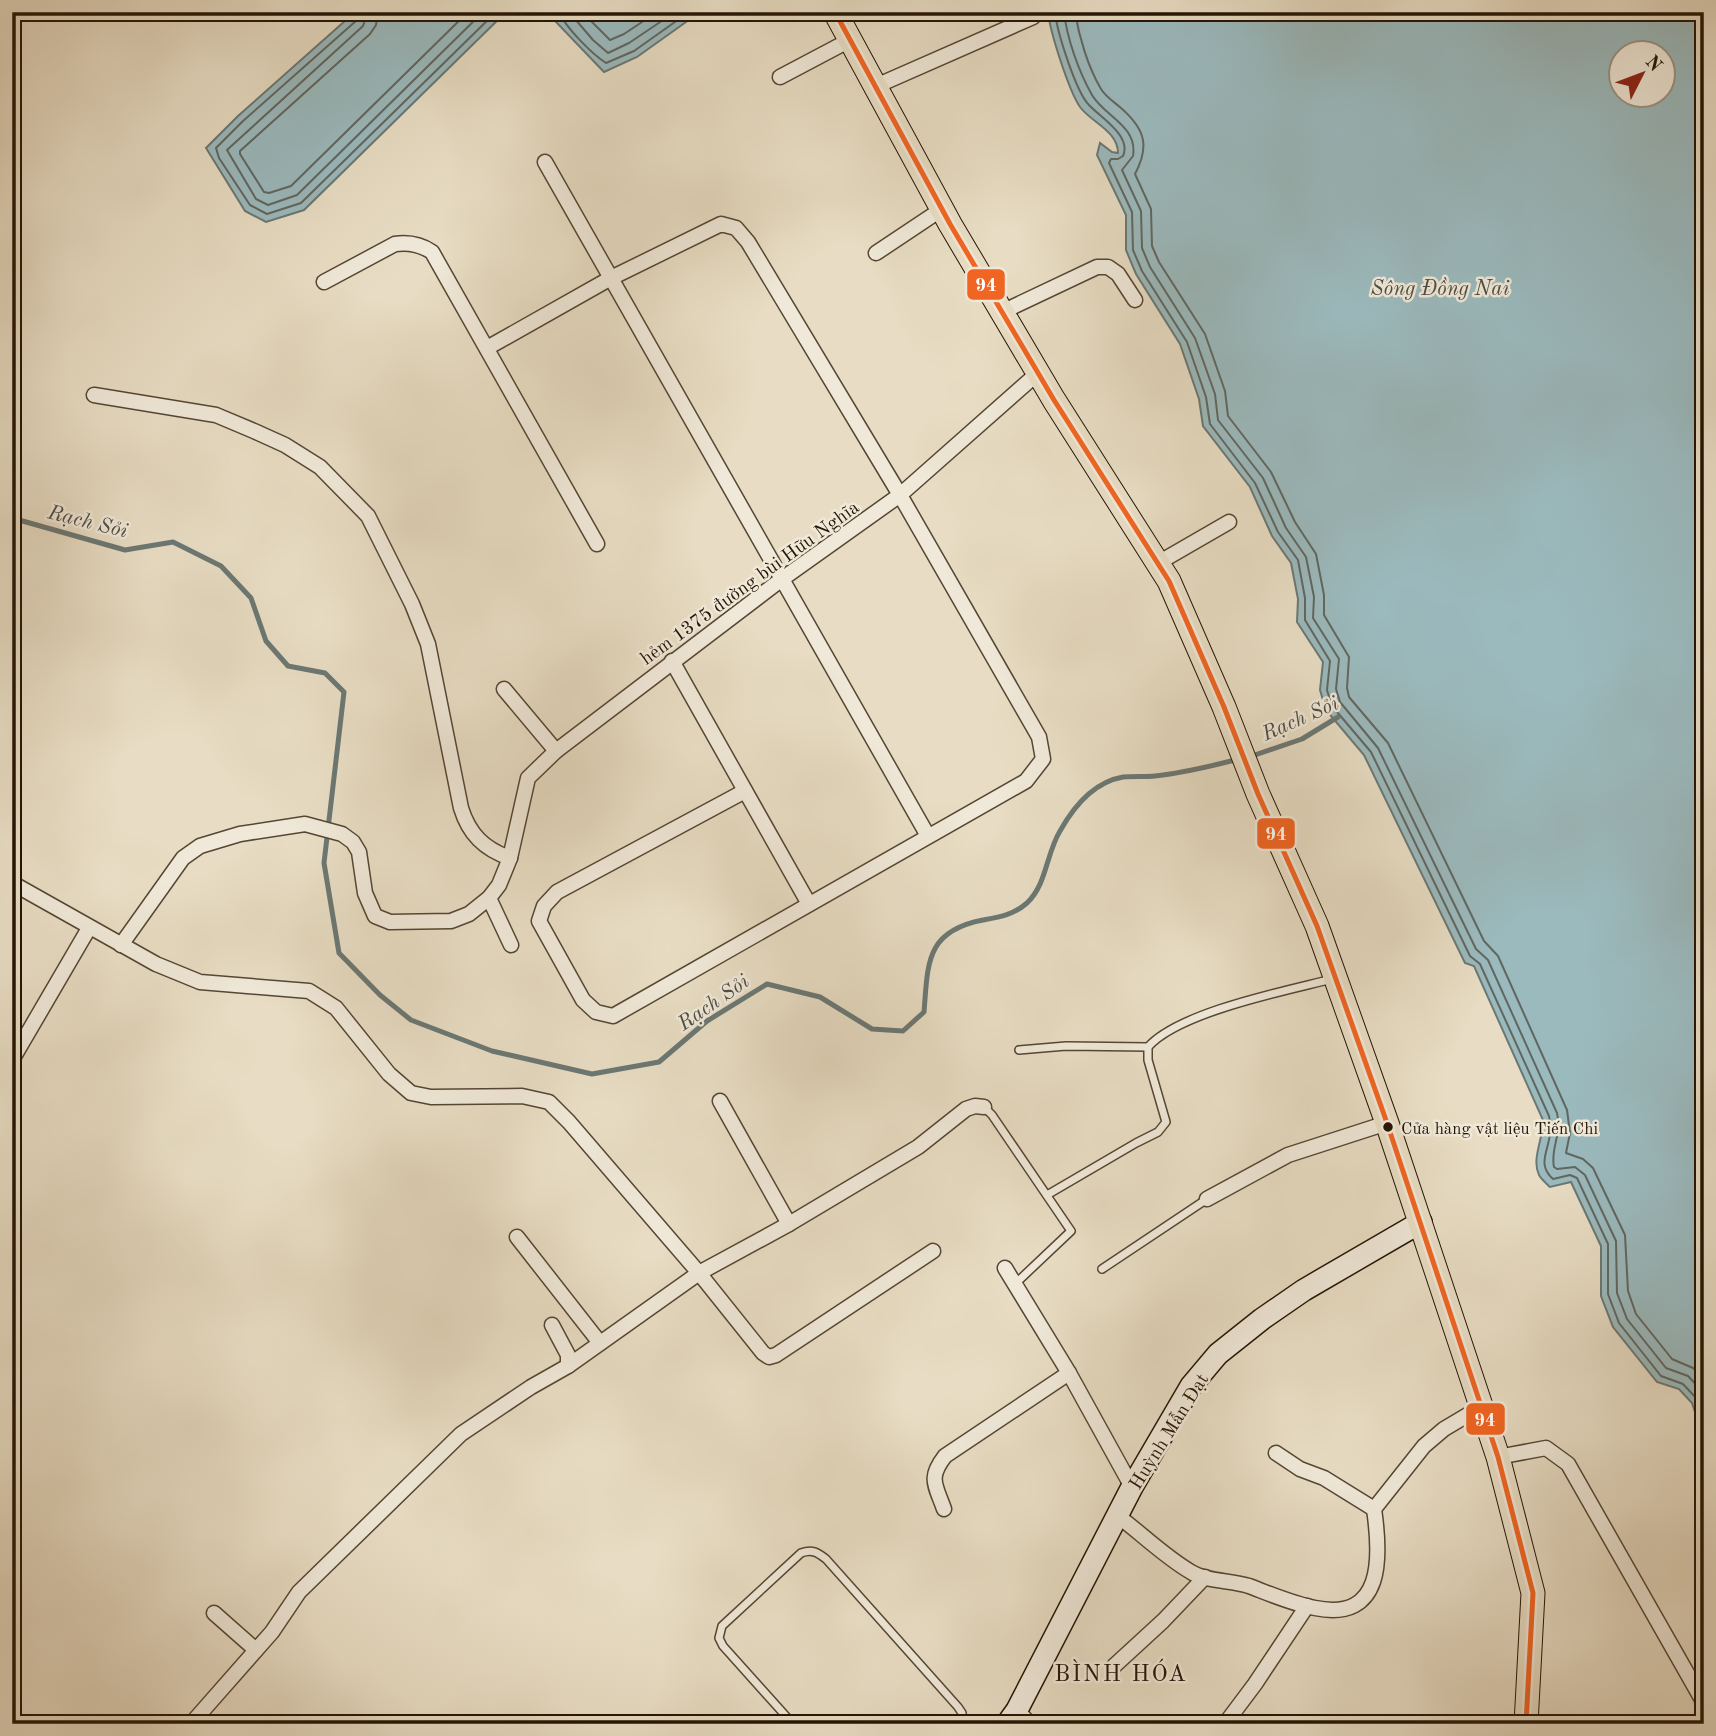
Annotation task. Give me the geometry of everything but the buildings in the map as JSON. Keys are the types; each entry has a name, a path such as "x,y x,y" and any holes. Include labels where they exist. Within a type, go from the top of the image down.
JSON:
{"main road":[{"path":"835,12 942,209 1002,312 1169,581 1224,707 1258,794 1317,926 1421,1222 1498,1457 1533,1593 1526,1724"},
{"name":"Huỳnh Mẫn Đạt","path":"1018,1719 1132,1487 1191,1386 1218,1354 1262,1319 1304,1290 1421,1222"}],"street":[{"path":"876,86 1033,18"},
{"path":"780,77 849,40"},
{"path":"545,162 928,836"},
{"path":"876,253 942,209"},
{"path":"487,348 611,278 721,224 736,228 748,242 900,495 1039,737 1043,759 1026,781 613,1016 596,1012 583,1000 539,921 544,906 557,892 745,791"},
{"path":"324,282 395,244 423,246 432,252 597,544"},
{"path":"1002,312 1097,267 1108,267 1118,274 1135,300"},
{"name":"hẻm 1375 đường bùi Hữu Nghĩa","path":"489,898 499,885 516,840 528,779 556,751 782,579 900,495 1038,373"},
{"path":"94,395 216,415 254,431 285,445 320,467 368,516 412,604 428,644 467,826 494,852 510,858"},
{"path":"1158,563 1229,522"},
{"path":"672,661 809,904"},
{"path":"504,689 556,751"},
{"path":"121,945 183,858 200,846 240,834 305,824 342,834 353,842 359,852 365,893 375,916 390,922 451,920 469,914 489,898 511,945"},
{"path":"12,883 156,964 200,982 309,991 337,1008 389,1074 411,1093 431,1097 522,1096 549,1102 769,1357 776,1355 933,1251"},
{"path":"12,1060 89,928"},
{"path":"720,1101 789,1224"},
{"path":"191,1724 256,1650 299,1592 460,1434 568,1366 699,1273 789,1224 918,1147 966,1109 984,1107"},
{"path":"1207,1199 1288,1156 1387,1123"},
{"path":"517,1237 600,1343"},
{"path":"1004,1268 1069,1373 1132,1487"},
{"path":"552,1325 568,1355 568,1366"},
{"path":"944,1509 934,1483 935,1469 945,1456 1069,1373"},
{"path":"1118,1516 1193,1573 1240,1583 1315,1608 1345,1610 1365,1600 1372,1583 1377,1560 1374,1508 1424,1446 1444,1429 1482,1407"},
{"path":"1498,1457 1546,1448 1568,1464 1704,1703"},
{"path":"1276,1452 1300,1469 1324,1479 1374,1508"},
{"path":"1114,1666 1205,1577"},
{"path":"1225,1724 1307,1606"},
{"path":"214,1613 256,1650"}],"lane":[{"path":"1019,1050 1066,1046 1148,1047 1171,1028 1231,1006 1336,978"},
{"path":"1047,1195 1158,1132 1166,1122 1148,1047"},
{"path":"984,1107 1071,1231 1015,1284"},
{"path":"1102,1269 1207,1199"},
{"path":"793,1724 723,1646 719,1638 722,1626 801,1553 809,1551 814,1551 826,1559 958,1707 962,1713 962,1724"}],"water":[{"path":"355,12 506,12 304,210 266,222 245,211 206,148"},
{"path":"551,12 700,12 637,57 604,72 556,22"},
{"name":"Sông Đồng Nai","path":"1048,12 1704,12 1704,1439 1692,1403 1679,1389 1657,1382 1613,1327 1601,1296 1601,1246 1571,1182 1550,1187 1539,1175 1536,1162 1543,1120 1474,966 1465,963 1364,755 1326,710 1320,690 1323,662 1297,622 1298,599 1291,563 1272,536 1250,487 1203,426 1199,399 1180,344 1136,274 1126,250 1126,215 1097,155 1100,143 1118,153 1117,145 1109,133 1080,107 1061,61"}],"waterway":[{"name":"Rạch Sỏi","path":"12,518 125,550 173,542 221,566 251,598 266,641 288,666 325,673 344,692 324,863 339,953 380,995 411,1020 492,1051 592,1074 659,1062 707,1021 767,984 820,997 872,1029 903,1031 924,1012 929,965 940,941 964,925 1006,915 1027,903 1039,887 1055,840 1086,796 1103,784 1123,777 1176,773 1239,759"},
{"name":"Rạch Sỏi","path":"1249,757 1302,739 1338,717"}],"transit line":[{"name":"94","path":"835,12 950,224 1054,400 1169,581 1224,707 1258,794 1317,926 1387,1123 1498,1457 1533,1593 1526,1724"}],"place":[{"name":"Cửa hàng vật liệu Tiến Chi","path":"1388,1127"}],"district":[{"name":"BÌNH HÓA","path":"1121,1673"}]}
